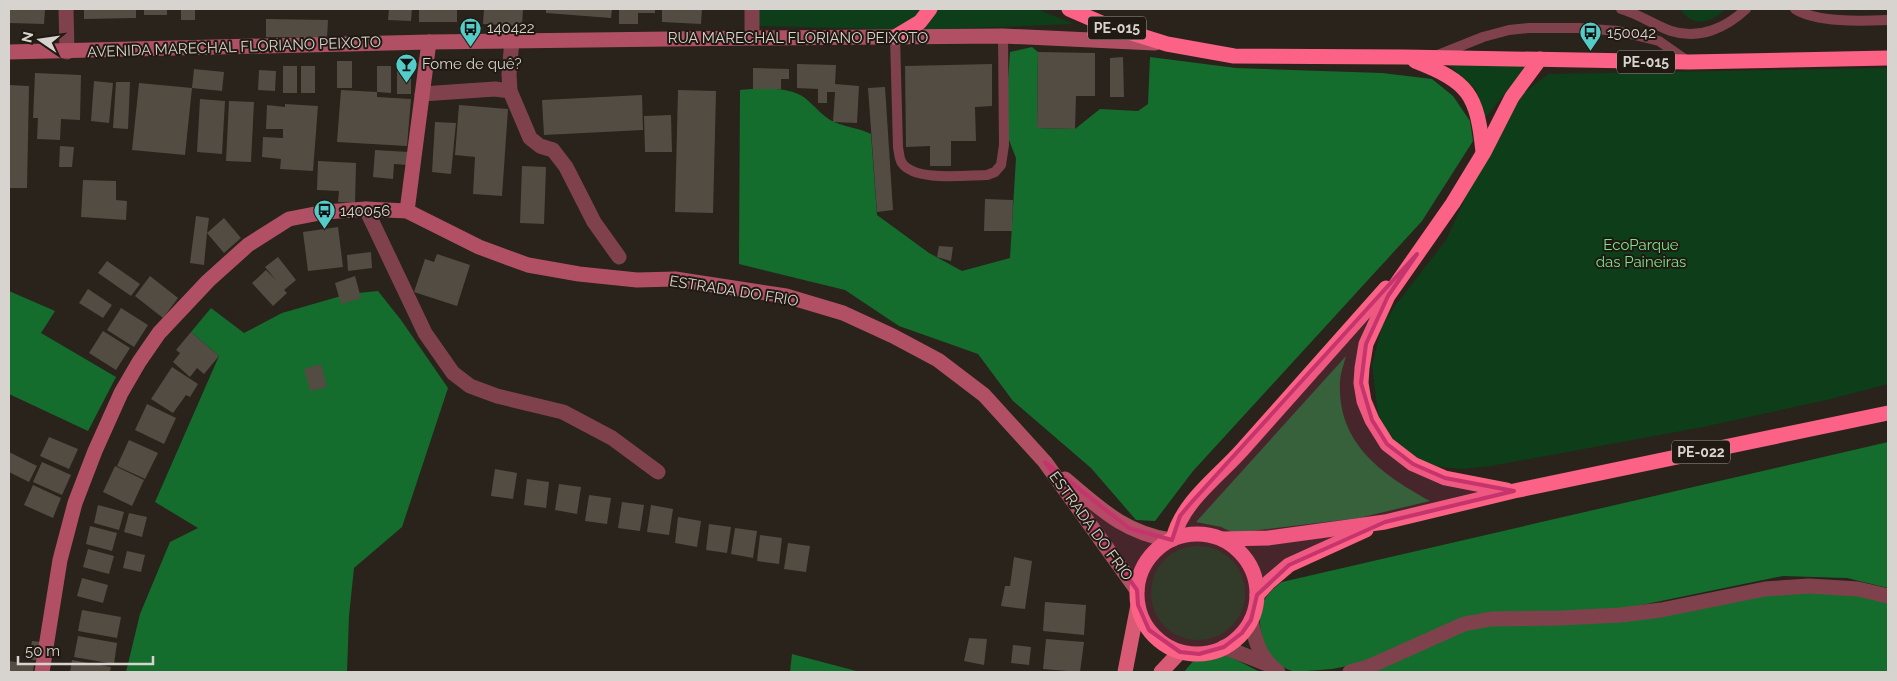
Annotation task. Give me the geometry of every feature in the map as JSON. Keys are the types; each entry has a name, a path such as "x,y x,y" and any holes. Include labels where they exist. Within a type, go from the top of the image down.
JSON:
{"highway":[{"path":"895,37 920,22 930,9"},
{"name":"PE-015","path":"1069,9 1106,25 1166,44 1234,56 1690,62 1888,58"},
{"path":"1404,57 1441,71 1453,78 1463,88 1470,98 1480,121 1484,152"},
{"path":"1514,491 1445,478 1412,464 1387,444 1364,400 1362,368 1366,344 1388,296 1453,203 1484,152 1512,97 1540,59"},
{"path":"1171,539 1180,516 1190,504 1237,456 1417,254"},
{"name":"PE-022","path":"1514,491 1888,412"},
{"path":"1222,539 1268,538 1385,522 1514,491"},
{"path":"1257,595 1289,565 1317,550 1385,522"},
{"path":"1185,534 1210,535 1222,539 1239,550 1250,566 1257,595 1251,620 1242,633 1224,648 1199,654 1180,652 1163,644 1149,630 1141,617 1137,590 1143,567 1154,551 1171,539 1185,534"}],"main road":[{"name":"RUA MARECHAL FLORIANO PEIXOTO","path":"429,42 1003,36 1166,44"},
{"name":"AVENIDA MARECHAL FLORIANO PEIXOTO","path":"9,52 429,42"},
{"path":"407,211 429,42"},
{"name":"ESTRADA DO FRIO","path":"42,672 60,560 75,503 95,451 121,393 139,362 159,333 208,281 248,244 289,219 325,212 366,209 407,211 479,246 528,265 579,274 637,280 675,279 786,296 843,313 893,336 938,360 984,395 1045,462 1137,590"},
{"name":"ESTRADA DO FRIO","path":"1045,462 1110,517 1129,528 1150,536 1171,539"},
{"path":"1125,672 1138,605"},
{"path":"1161,672 1180,652"}],"street":[{"path":"66,9 67,52"},
{"path":"752,9 752,38"},
{"path":"512,40 509,74 510,91 530,138 540,146 553,150 566,167 594,222 619,258"},
{"path":"422,94 496,89 510,91"},
{"path":"366,209 425,333 453,373 470,386 498,396 563,412 612,438 658,472"},
{"path":"1350,672 1368,667 1464,624 1491,619 1621,616 1765,589 1809,586 1858,589 1888,596"},
{"path":"1251,620 1253,633 1272,668"},
{"path":"1224,648 1272,668"}],"lane":[{"path":"1621,9 1672,31 1698,34 1721,28 1735,20 1746,9"},
{"path":"1795,9 1821,17 1861,21 1888,20"},
{"path":"1433,58 1482,36 1509,30 1579,28 1618,31 1659,41 1690,62"},
{"path":"895,37 898,147 902,162 911,170 924,175 987,175 995,172 1000,165 1004,145 1003,36"}],"highlighted area":[{"path":"1417,254 1388,296 1366,344 1361,383 1372,420 1387,444 1413,464 1445,478 1514,491 1385,522 1289,565 1257,595 1251,620 1242,633 1224,647 1199,654 1180,652 1149,630 1138,605 1137,590 1045,462 1129,528 1172,540 1180,516 1190,504"}],"green space":[{"path":"758,9 1037,9 1074,24 919,30 758,26"},
{"path":"1680,9 1725,9 1714,18 1696,21 1690,19"},
{"path":"1032,47 1038,52 1037,128 1075,129 1100,109 1138,111 1148,104 1150,57 1236,68 1382,73 1432,79 1453,96 1470,121 1473,141 1422,221 1193,471 1155,521 1136,520 1091,468 1013,401 978,354 899,326 845,290 739,264 740,90 765,88 791,91 799,94 830,120 871,134 877,215 929,253 962,271 1010,258 1016,158 1007,135 1010,52"},
{"path":"1447,63 1529,64 1485,118 1476,90"},
{"name":"EcoParque das Paineiras","path":"1888,68 1888,384 1831,399 1703,427 1491,466 1461,469 1423,465 1391,438 1378,414 1372,365 1382,326 1395,306 1446,240 1497,129 1524,93 1548,74"},
{"path":"9,291 55,311 41,333 116,377 88,431 9,394"},
{"path":"378,291 401,320 448,388 402,527 354,568 349,616 347,672 126,672 140,614 170,542 198,528 155,502 219,356 191,332 211,308 244,333 282,313 348,294"},
{"path":"1346,356 1340,379 1341,404 1346,423 1355,440 1366,455 1380,468 1430,501 1359,518 1234,533 1221,527 1196,522"},
{"path":"1888,442 1888,588 1847,578 1783,576 1627,608 1492,615 1363,663 1332,669 1294,672 1269,661 1260,628 1261,608 1265,599 1282,582"},
{"path":"1198,546 1216,550 1231,560 1241,575 1245,593 1241,611 1231,626 1216,636 1198,640 1180,636 1165,626 1155,611 1151,593 1155,575 1165,560 1180,550"},
{"path":"1835,591 1888,602 1888,672 1373,672 1466,628 1767,594"},
{"path":"1217,650 1260,672 1184,672 1199,654"},
{"path":"792,654 860,672 790,672"}],"building":[{"path":"9,9 45,9 44,24 9,23"},
{"path":"84,9 136,9 136,18 84,19"},
{"path":"144,9 167,9 167,15 144,15"},
{"path":"181,9 195,9 195,20 181,20"},
{"path":"389,9 412,9 411,21 388,20"},
{"path":"419,9 457,9 457,22 419,22"},
{"path":"484,9 523,9 522,26 483,24"},
{"path":"546,9 612,9 611,18 546,13"},
{"path":"619,9 655,9 655,13 638,13 638,24 619,24"},
{"path":"662,9 702,9 701,24 662,22"},
{"path":"266,19 328,20 327,38 266,37"},
{"path":"1038,52 1095,53 1095,96 1076,96 1075,129 1037,128"},
{"path":"1123,57 1124,97 1110,97 1110,58"},
{"path":"337,61 352,61 352,88 337,88"},
{"path":"797,64 836,65 835,84 859,86 857,123 833,122 835,92 827,92 827,103 818,103 818,89 797,88"},
{"path":"992,64 992,106 975,107 976,141 951,141 951,166 930,166 930,146 906,147 905,66"},
{"path":"283,66 297,66 297,93 283,93"},
{"path":"301,66 315,66 315,93 301,93"},
{"path":"377,66 391,66 391,93 377,92"},
{"path":"397,67 411,67 411,94 397,94"},
{"path":"753,68 789,69 789,79 781,79 781,89 753,89"},
{"path":"194,69 224,72 222,91 192,88"},
{"path":"259,70 276,71 275,91 258,90"},
{"path":"35,73 81,75 80,120 61,119 60,140 37,139 38,118 33,118"},
{"path":"94,81 113,83 109,123 91,121"},
{"path":"116,82 130,82 128,129 113,128"},
{"path":"139,83 192,88 185,155 132,150"},
{"path":"9,85 29,86 27,188 9,188"},
{"path":"885,87 893,210 877,212 868,88"},
{"path":"341,90 377,92 377,97 411,99 407,146 337,142"},
{"path":"678,90 716,91 713,213 675,212"},
{"path":"642,95 643,130 544,135 542,100"},
{"path":"200,99 225,101 222,154 197,152"},
{"path":"229,101 254,102 251,162 226,161"},
{"path":"285,104 318,106 313,171 280,169 281,159 262,157 263,137 283,138 283,129 266,129 267,105 285,107"},
{"path":"459,105 508,109 502,196 473,194 475,157 455,155"},
{"path":"671,115 672,152 645,152 644,116"},
{"path":"435,122 456,123 451,174 432,172"},
{"path":"60,146 74,147 72,167 59,167"},
{"path":"375,150 409,152 409,165 394,164 393,179 373,177"},
{"path":"318,161 356,163 355,203 338,202 339,191 317,190"},
{"path":"522,166 546,167 544,224 520,223"},
{"path":"83,180 116,181 116,200 127,201 126,220 81,217"},
{"path":"985,199 1013,200 1012,231 984,231"},
{"path":"196,216 209,218 204,265 190,263"},
{"path":"224,218 241,238 224,253 207,233"},
{"path":"338,227 343,267 308,271 303,232"},
{"path":"939,246 953,247 951,261 937,257"},
{"path":"371,252 372,268 348,271 347,255"},
{"path":"437,254 470,265 457,306 414,292 425,259 434,262"},
{"path":"278,257 296,280 284,290 287,293 273,306 252,283 266,270 276,280 265,267"},
{"path":"107,261 140,284 131,296 98,273"},
{"path":"150,276 178,298 163,318 135,296"},
{"path":"355,276 361,298 341,304 335,283"},
{"path":"88,289 112,305 103,318 79,303"},
{"path":"121,308 148,325 134,347 107,330"},
{"path":"103,331 130,348 116,370 89,353"},
{"path":"191,332 219,356 204,374 197,368 190,377 173,362 180,353 176,350"},
{"path":"321,364 327,387 310,391 304,369"},
{"path":"172,367 198,384 190,397 186,395 173,413 151,399"},
{"path":"147,404 176,418 164,444 135,430"},
{"path":"49,437 78,449 69,469 40,456"},
{"path":"129,440 158,453 145,479 117,466"},
{"path":"9,452 37,466 29,482 9,472"},
{"path":"42,462 71,475 62,495 33,482"},
{"path":"115,466 144,480 132,506 103,492"},
{"path":"495,469 517,473 513,499 491,496"},
{"path":"527,479 549,482 546,508 524,505"},
{"path":"559,484 581,487 577,514 555,510"},
{"path":"33,485 61,498 53,518 24,505"},
{"path":"589,495 611,498 607,524 585,521"},
{"path":"622,502 644,505 640,531 618,528"},
{"path":"98,505 124,512 119,530 94,523"},
{"path":"651,505 673,509 669,535 647,532"},
{"path":"129,513 147,517 142,537 124,532"},
{"path":"678,517 701,521 697,547 675,543"},
{"path":"709,524 731,527 727,553 706,550"},
{"path":"90,526 117,533 112,551 86,544"},
{"path":"735,528 757,531 753,558 731,554"},
{"path":"760,535 782,538 779,564 757,561"},
{"path":"788,543 810,546 806,572 784,569"},
{"path":"88,549 114,556 109,574 83,567"},
{"path":"127,551 145,555 141,572 123,568"},
{"path":"1014,557 1032,561 1025,609 1001,606 1005,586 1010,586"},
{"path":"82,578 108,585 103,603 77,596"},
{"path":"1045,602 1086,605 1084,635 1043,631"},
{"path":"82,610 121,617 117,638 78,631"},
{"path":"78,636 117,643 114,664 74,657"},
{"path":"969,638 987,639 984,665 964,661"},
{"path":"1046,639 1084,642 1080,672 1043,669"},
{"path":"32,641 42,642 38,661 29,659"},
{"path":"1013,645 1031,647 1029,665 1011,663"},
{"path":"72,660 111,667 110,672 70,672"},
{"path":"9,661 34,665 33,672 9,672"}],"place":[{"name":"140422","path":"471,47"},
{"name":"150042","path":"1591,52"},
{"name":"Fome de quê?","path":"406,83"},
{"name":"140056","path":"324,230"}]}
